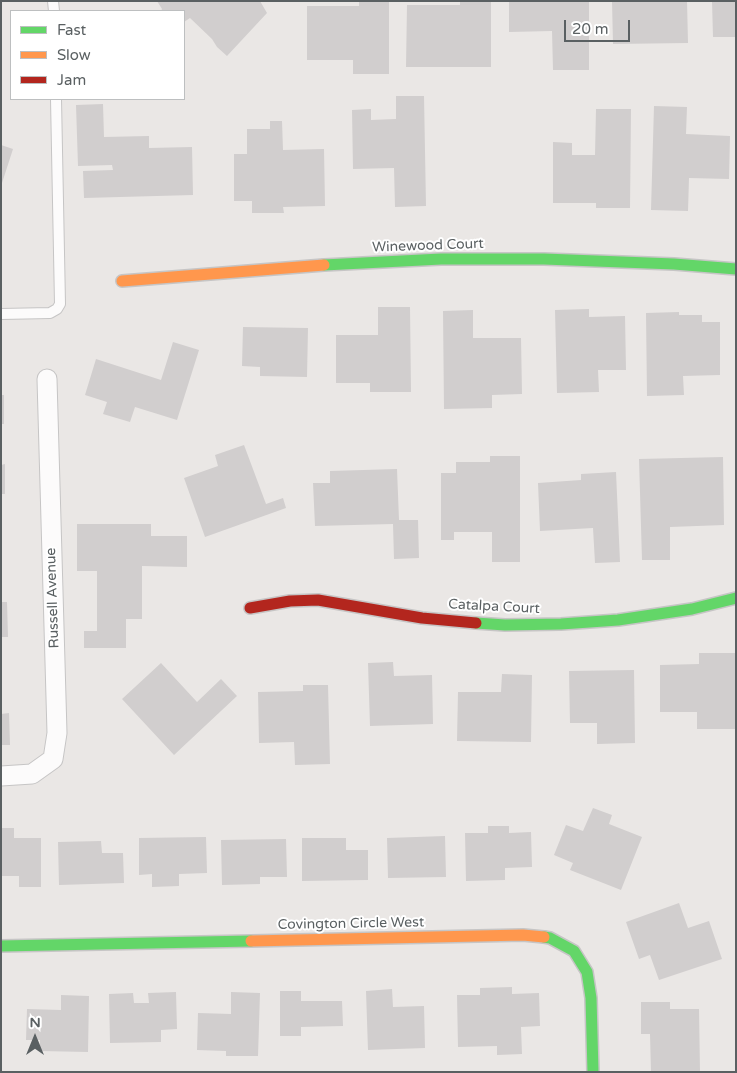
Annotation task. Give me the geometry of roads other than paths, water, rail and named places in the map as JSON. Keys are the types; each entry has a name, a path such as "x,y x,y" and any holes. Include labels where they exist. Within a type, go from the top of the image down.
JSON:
{"street":[{"name":"Winewood Court","path":"122,281 337,264 441,260 544,259 674,264 736,269"},
{"name":"Russell Avenue","path":"1,776 32,774 53,759 57,733 47,379"},
{"name":"Catalpa Court","path":"250,608 290,601 318,600 422,618 505,625 618,620 692,609 736,598"},
{"name":"Covington Circle West","path":"1,946 523,935 550,938 574,951 587,972 593,1072"}],"lane":[{"path":"1,314 50,313 57,309 60,304 56,100"}]}
